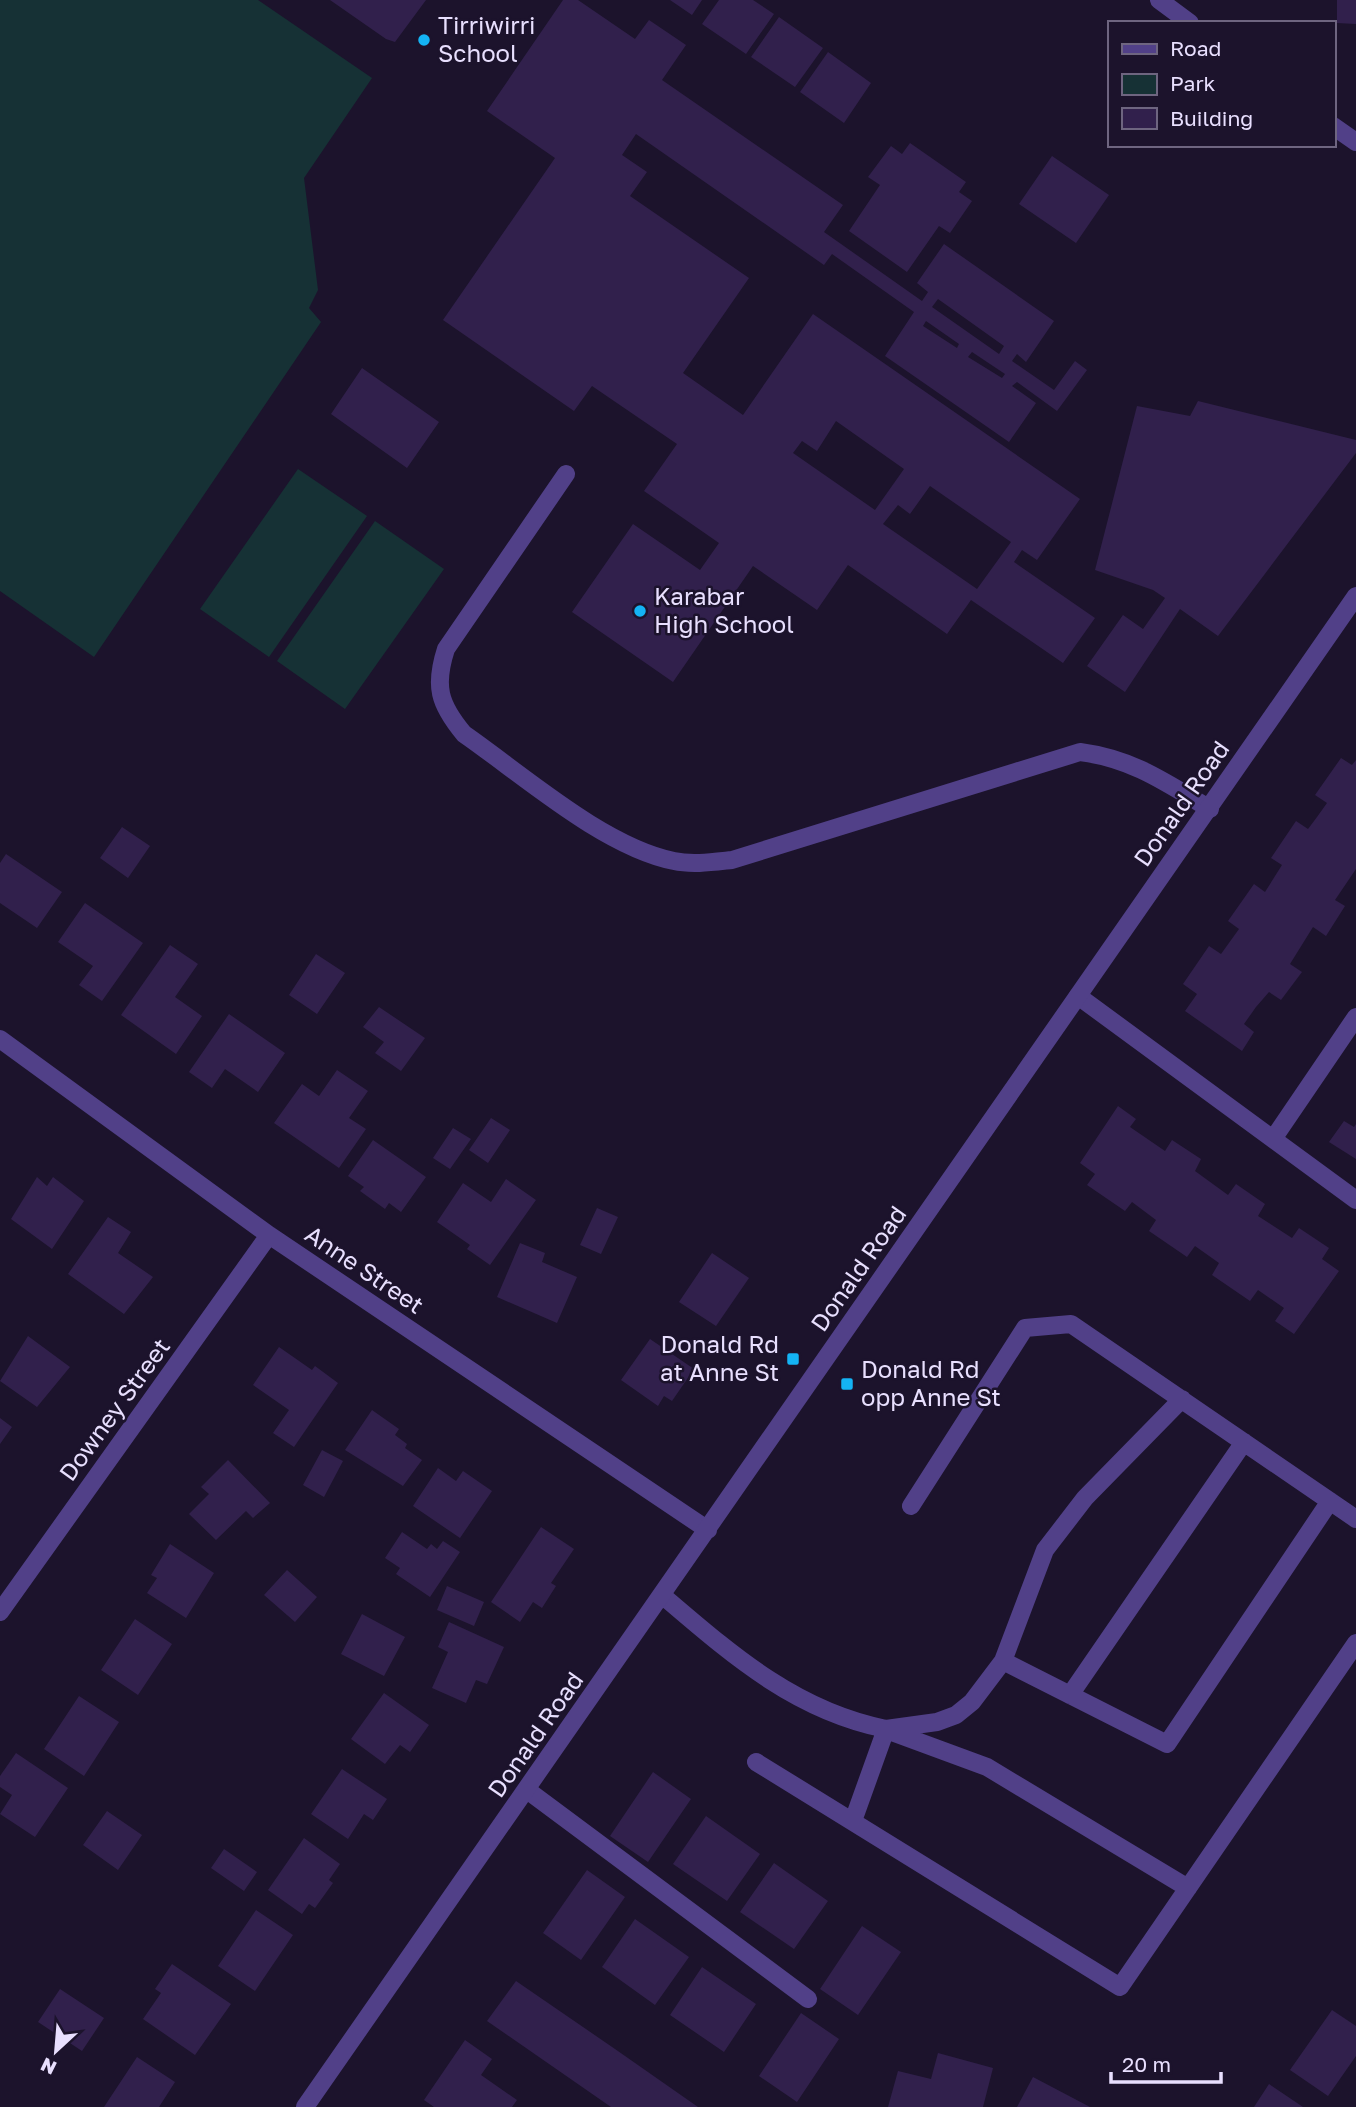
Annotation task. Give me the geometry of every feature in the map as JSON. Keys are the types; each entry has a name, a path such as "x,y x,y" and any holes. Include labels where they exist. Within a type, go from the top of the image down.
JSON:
{"street":[{"path":"1158,0 1187,21"},
{"path":"1335,127 1356,142"},
{"path":"566,474 446,649 439,671 440,697 451,718 464,734 615,838 644,852 675,862 732,860 1080,752 1110,756 1140,766 1210,809"},
{"name":"Donald Road","path":"305,2107 663,1596 1356,596"},
{"path":"1078,996 1356,1200"},
{"path":"1273,1139 1356,1017"},
{"name":"Anne Street","path":"0,1039 269,1236 708,1530"},
{"name":"Downey Street","path":"0,1612 269,1236"},
{"path":"911,1506 1024,1328 1071,1324 1356,1519"},
{"path":"886,1729 910,1728 956,1715 972,1702 1003,1661 1045,1550 1085,1498 1181,1399"},
{"path":"1070,1695 1244,1442"},
{"path":"1003,1661 1167,1744 1330,1501"},
{"path":"663,1596 746,1666 774,1685 832,1715 886,1729 987,1767 1188,1888"},
{"path":"756,1762 1120,1987 1356,1643"},
{"path":"853,1821 886,1729"},
{"path":"527,1790 808,1998"}],"green space":[{"path":"0,0 258,0 372,78 304,178 318,290 309,308 321,322 94,657 0,591"},
{"path":"298,469 367,516 269,657 200,609"},
{"path":"375,521 444,569 345,709 277,661"}],"building":[{"path":"330,0 426,0 395,42 386,39"},
{"path":"563,0 578,0 635,39 649,20 686,45 662,80 843,205 824,232 922,301 928,292 917,283 944,244 1054,321 1026,362 1017,354 1012,361 1054,390 1075,361 1087,370 1057,411 1017,382 1012,386 1036,403 1009,442 885,356 914,312 832,254 824,265 636,134 622,155 647,172 630,196 749,278 683,373 743,415 813,314 1080,499 1037,560 1022,550 1014,562 1095,618 1063,663 971,600 947,634 848,565 817,610 753,566 673,682 572,612 633,524 700,570 719,543 644,491 677,444 592,386 574,411 443,320 555,158 487,111","holes":["938,299 1004,346 999,354 932,307","926,321 959,344 957,348 923,326","972,352 1005,374 1002,378 968,357","836,421 904,469 875,510 793,453 802,441 817,451","930,486 1011,542 977,589 883,524 898,505 910,514"]},
{"path":"670,0 702,0 692,15"},
{"path":"719,0 753,0 774,14 746,54 702,24"},
{"path":"1337,0 1356,0 1356,24 1337,23"},
{"path":"779,17 823,48 795,87 751,57"},
{"path":"828,52 871,83 844,123 800,92"},
{"path":"910,143 966,182 959,192 972,201 950,233 939,226 907,272 849,231 880,185 868,177 891,146 902,154"},
{"path":"1052,156 1109,195 1076,243 1019,204"},
{"path":"362,368 439,422 407,468 331,414"},
{"path":"1198,401 1356,440 1356,453 1218,636 1180,609 1125,692 1087,666 1123,615 1143,629 1165,598 1153,590 1095,570 1137,406 1190,416"},
{"path":"1341,758 1352,765 1356,760 1356,869 1335,900 1345,906 1326,936 1313,927 1290,964 1302,972 1281,1000 1269,992 1256,1007 1244,1024 1254,1032 1242,1051 1185,1011 1197,994 1183,984 1209,946 1221,954 1239,929 1228,921 1254,884 1265,892 1282,865 1271,858 1296,821 1308,829 1327,803 1315,795"},
{"path":"122,827 150,846 128,878 100,858"},
{"path":"6,854 62,892 37,928 0,903 0,863"},
{"path":"85,903 143,943 102,1001 79,985 93,966 58,942"},
{"path":"170,945 198,964 175,997 202,1016 176,1054 121,1015"},
{"path":"316,954 345,973 317,1014 289,995"},
{"path":"379,1007 425,1038 401,1071 375,1053 384,1042 363,1027"},
{"path":"229,1014 285,1053 258,1092 225,1069 212,1088 189,1072"},
{"path":"337,1070 368,1091 349,1118 366,1129 339,1168 274,1123 302,1084 319,1096"},
{"path":"1118,1106 1136,1119 1130,1127 1165,1151 1172,1140 1201,1159 1195,1171 1228,1195 1236,1184 1265,1204 1258,1216 1292,1238 1299,1228 1329,1248 1322,1259 1339,1271 1294,1334 1275,1321 1284,1308 1258,1290 1250,1301 1212,1275 1219,1263 1195,1246 1187,1257 1149,1231 1156,1220 1132,1202 1125,1211 1087,1185 1095,1174 1080,1163"},
{"path":"491,1118 510,1130 488,1163 469,1150"},
{"path":"1344,1121 1354,1127 1356,1124 1356,1159 1329,1142"},
{"path":"453,1128 471,1139 450,1169 433,1158"},
{"path":"373,1140 426,1177 401,1212 389,1203 385,1209 360,1191 364,1187 348,1176"},
{"path":"37,1177 47,1186 53,1177 84,1201 52,1249 11,1219"},
{"path":"506,1179 536,1200 490,1265 467,1249 470,1245 437,1222 463,1183 491,1202"},
{"path":"597,1208 618,1217 601,1254 580,1245"},
{"path":"108,1217 131,1232 118,1253 153,1277 124,1314 68,1274"},
{"path":"520,1243 545,1253 542,1262 577,1277 557,1323 497,1297"},
{"path":"712,1253 749,1278 716,1326 679,1302"},
{"path":"28,1336 70,1367 37,1407 0,1381"},
{"path":"650,1339 694,1369 672,1401 664,1396 658,1406 621,1380"},
{"path":"279,1347 312,1370 315,1366 338,1383 294,1447 273,1433 289,1410 253,1385"},
{"path":"372,1410 399,1429 395,1435 407,1444 405,1448 422,1460 403,1486 345,1450"},
{"path":"0,1418 12,1427 0,1444"},
{"path":"322,1450 343,1461 324,1497 303,1485"},
{"path":"228,1460 270,1503 253,1518 246,1511 216,1540 189,1514 209,1494 201,1487"},
{"path":"438,1468 456,1481 463,1471 492,1491 460,1538 413,1506"},
{"path":"541,1527 574,1549 551,1583 556,1586 542,1608 533,1602 520,1622 491,1602"},
{"path":"402,1532 427,1549 431,1544 437,1549 443,1541 460,1552 430,1597 396,1574 400,1568 385,1558"},
{"path":"170,1544 214,1573 186,1618 147,1593 157,1578 151,1575"},
{"path":"287,1570 317,1597 295,1622 264,1595"},
{"path":"447,1586 484,1602 474,1626 437,1610"},
{"path":"362,1614 405,1637 384,1676 341,1654"},
{"path":"135,1619 172,1644 138,1695 101,1670"},
{"path":"449,1622 504,1647 487,1684 476,1680 466,1703 432,1688 448,1652 438,1647"},
{"path":"384,1693 429,1725 410,1752 400,1745 385,1764 351,1739"},
{"path":"79,1696 119,1722 84,1776 44,1749"},
{"path":"16,1753 68,1788 35,1837 0,1814 12,1795 0,1787 0,1776"},
{"path":"342,1769 387,1799 373,1820 364,1814 348,1839 311,1814"},
{"path":"653,1772 691,1799 648,1862 610,1836"},
{"path":"107,1811 142,1835 118,1870 83,1845"},
{"path":"706,1816 760,1854 727,1901 673,1864"},
{"path":"304,1838 340,1864 329,1880 333,1883 315,1908 309,1904 302,1914 268,1890"},
{"path":"224,1849 257,1872 244,1891 211,1868"},
{"path":"774,1863 828,1901 794,1949 740,1912"},
{"path":"587,1870 625,1897 581,1960 543,1933"},
{"path":"256,1910 293,1935 255,1991 218,1966"},
{"path":"635,1919 689,1957 655,2005 602,1967"},
{"path":"862,1926 901,1952 858,2015 820,1989"},
{"path":"172,1964 231,2004 195,2055 143,2019 161,1993 155,1989"},
{"path":"702,1967 756,2004 724,2052 670,2015"},
{"path":"516,1981 698,2107 611,2107 487,2021"},
{"path":"60,1989 104,2018 82,2051 38,2022"},
{"path":"1332,2010 1356,2026 1356,2056 1328,2096 1290,2070"},
{"path":"801,2013 839,2039 797,2102 759,2076"},
{"path":"465,2040 492,2059 481,2075 517,2100 512,2107 434,2107 424,2100"},
{"path":"938,2053 993,2068 983,2107 888,2107 898,2071 931,2079"},
{"path":"137,2057 175,2082 159,2107 104,2107"},
{"path":"1033,2077 1090,2107 1017,2107"},
{"path":"1269,2084 1303,2107 1254,2107"}],"place":[{"name":"Tirriwirri School","path":"424,40"},
{"name":"Karabar High School","path":"640,611"},
{"name":"Donald Rd at Anne St","path":"793,1359"},
{"name":"Donald Rd opp Anne St","path":"847,1384"}]}
